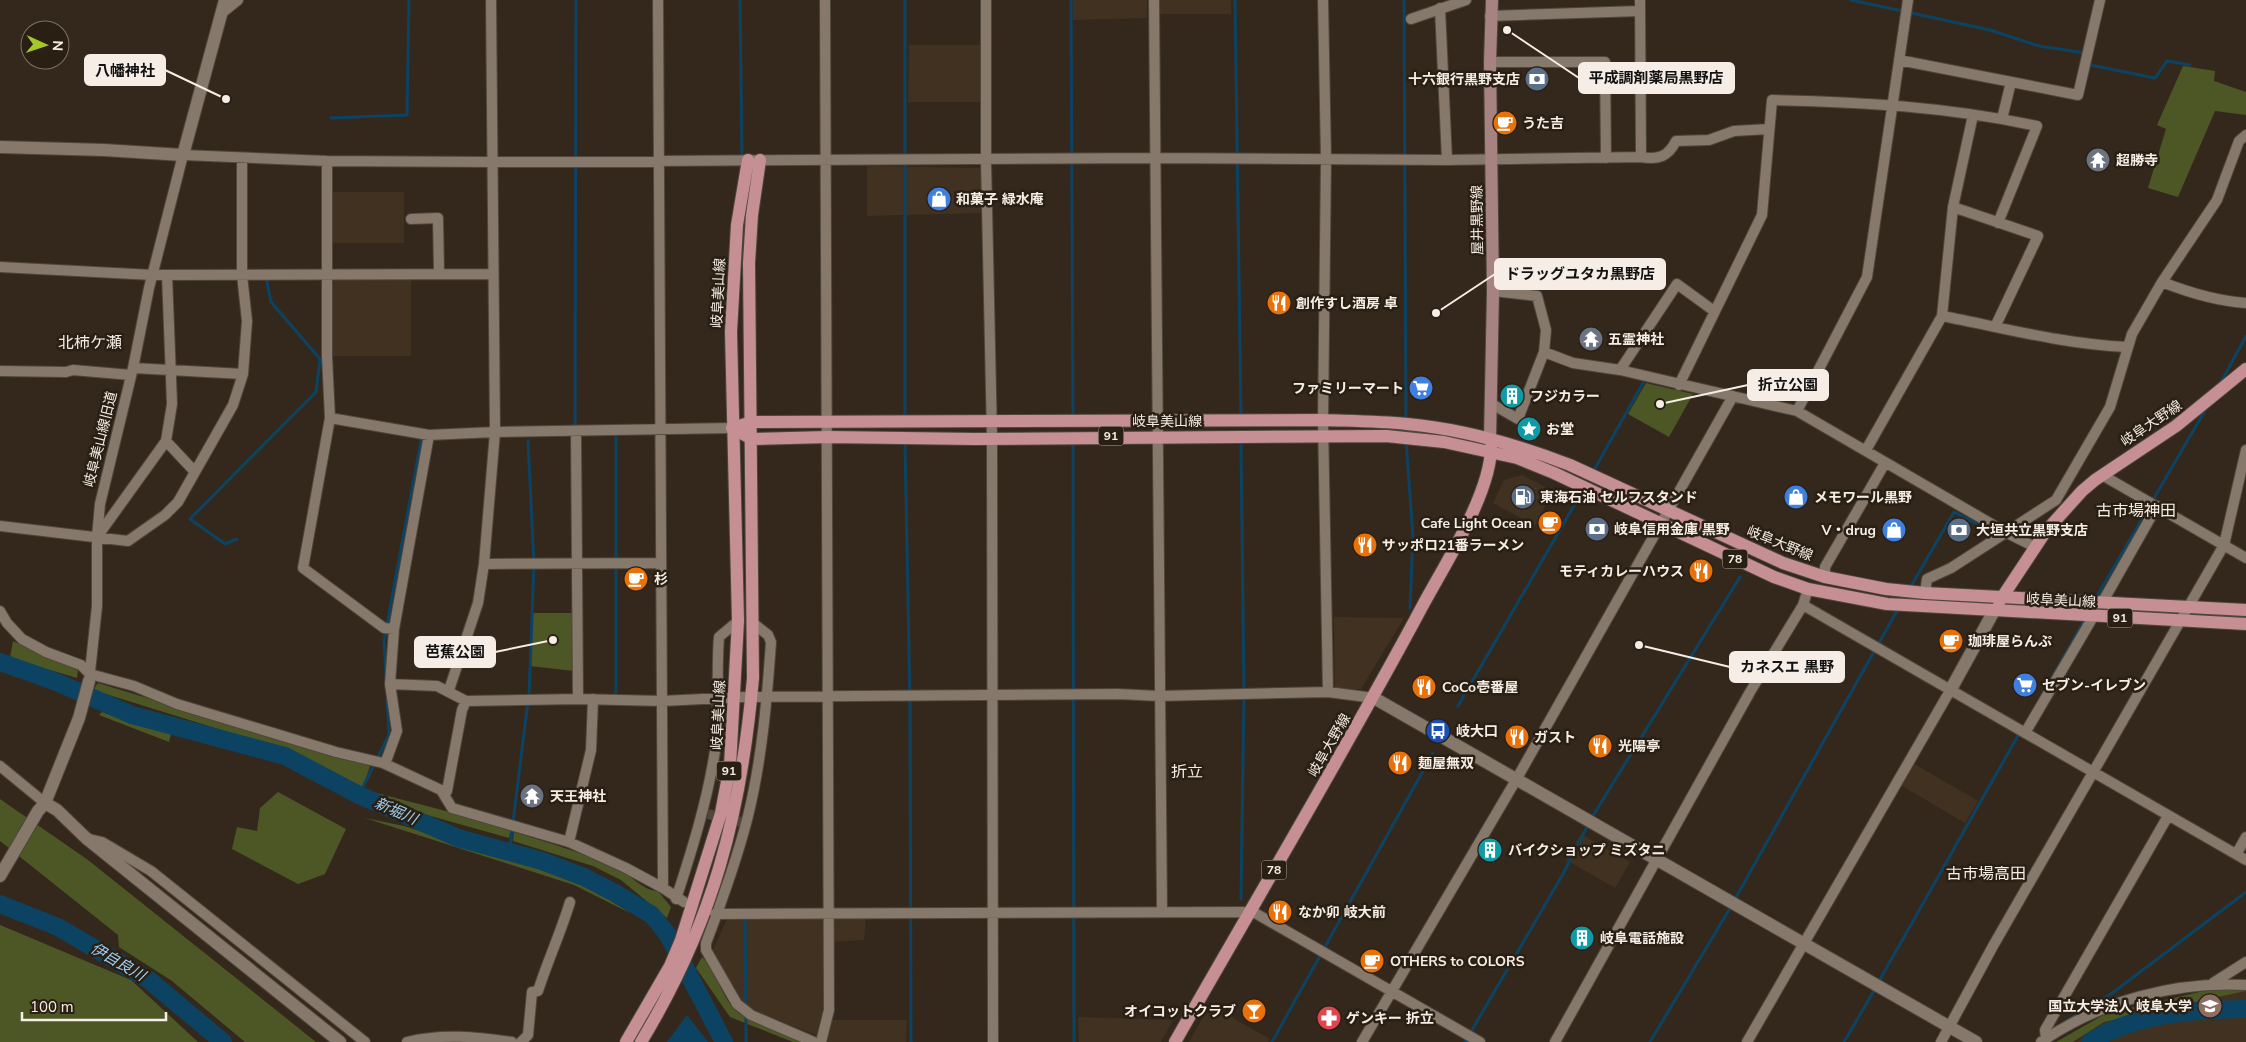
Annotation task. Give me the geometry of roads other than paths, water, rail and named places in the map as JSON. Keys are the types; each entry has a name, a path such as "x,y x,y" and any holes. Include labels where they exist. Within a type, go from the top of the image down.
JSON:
{"main road":[{"name":"屋井黒野線","path":"1490,439 1493,291 1490,159 1490,16 1492,0"},
{"name":"岐阜美山線","path":"641,1042 711,916 738,795 752,697 752,422 748,333 754,160"},
{"name":"岐阜美山線","path":"626,1042 670,966 681,940 721,813 730,766 738,621 731,332 737,225 754,160"},
{"name":"岐阜大野線","path":"1176,1042 1249,912 1374,698 1466,525 1484,483 1491,454 1490,439 1537,452 1570,465 1774,577 1808,589 1887,604 1994,611 2035,547 2069,504 2102,475 2176,426 2246,370"},
{"name":"岐阜美山線","path":"732,428 752,422 1323,420 1405,423 1445,429 1490,439"},
{"path":"732,428 752,439"},
{"name":"岐阜美山線","path":"752,439 828,437 1386,436 1444,442 1491,454"},
{"name":"岐阜大野線","path":"1491,454 1517,458 1783,563 1825,577 1886,589 2002,597"},
{"name":"岐阜美山線","path":"2002,597 2246,610"},
{"name":"岐阜美山線","path":"1994,611 2246,624"}],"street":[{"path":"224,6 238,0"},
{"path":"449,690 478,603 484,564 495,432 491,0"},
{"path":"658,0 663,888"},
{"path":"821,1042 829,1010 825,0"},
{"path":"986,0 986,160 992,421 994,695 993,1042"},
{"path":"1154,0 1162,911"},
{"path":"1323,0 1326,158 1323,436 1328,692"},
{"path":"1410,19 1466,0"},
{"path":"1640,0 1641,157"},
{"path":"1797,412 1867,277 1908,0"},
{"path":"1899,60 2078,95 2100,0"},
{"name":"岐阜美山線旧道","path":"0,876 42,807 79,718 90,678 97,606 97,537 100,504 153,275 183,155 224,6"},
{"path":"1440,8 1447,160"},
{"path":"1490,16 1640,11"},
{"path":"1490,62 1605,62 1606,158"},
{"path":"2002,118 2010,82"},
{"path":"1679,384 1762,215 1772,100 1893,104 2002,118 2037,126 1998,223"},
{"path":"1866,450 1942,316 1953,207 1973,115"},
{"path":"0,147 327,161 492,162 1155,158 1447,160 1641,157 1657,160 1668,153 1676,141 1709,140 1734,131 1769,129"},
{"path":"1925,593 1927,579 1951,568 2056,500 2110,407 2132,334 2162,282 2217,200 2240,141 2246,135"},
{"path":"0,526 128,541 165,515 178,502 233,405 243,374 247,321 242,275 242,158"},
{"path":"327,161 326,274 330,418 303,568 384,628 394,629"},
{"path":"1953,207 2038,236 1996,327"},
{"path":"411,219 438,218 439,273"},
{"path":"0,267 153,275 493,274"},
{"path":"97,537 166,440 172,404 169,370 167,275"},
{"path":"2162,282 2190,293 2222,301 2246,303"},
{"path":"1620,370 1676,284 1714,311"},
{"path":"1492,404 1518,420 1544,352 1546,330 1537,296 1493,291"},
{"path":"1942,316 2084,345 2127,347"},
{"path":"1544,352 1573,363 1620,370 1797,412 1866,450 2007,533 2035,547"},
{"path":"0,371 66,372 73,370 132,372 169,370 243,374"},
{"path":"1362,1042 1390,991 1516,780 1733,396"},
{"path":"330,418 429,435 732,428"},
{"path":"576,432 578,699"},
{"path":"385,764 397,731 390,684 394,629 429,435"},
{"path":"166,440 195,472"},
{"path":"1941,1042 1993,946 2224,545 2246,450"},
{"path":"1825,577 1825,567 1885,462"},
{"path":"2102,475 2246,558"},
{"path":"2102,603 2153,504"},
{"path":"484,564 661,563"},
{"path":"1555,1042 1750,692 1803,605 1808,589"},
{"path":"1803,605 2246,860"},
{"path":"0,611 4,624 22,639 46,652 81,665 90,678 134,686 177,704 385,764 442,790 452,808 569,842 663,888 680,900 705,814 715,751 719,698 719,637 738,621"},
{"path":"1747,1042 1994,611"},
{"path":"2025,733 2093,616"},
{"path":"753,623 768,635 771,642 767,697 755,777 743,823 711,916 706,950 737,1004 751,1015 814,1042"},
{"path":"390,684 427,684 449,690 466,701 1118,694 1159,696 1328,692 1374,698 1976,1042"},
{"path":"569,842 591,750 593,699"},
{"path":"444,795 447,791 462,710 466,701"},
{"path":"0,766 42,807 57,810 86,838 340,1042"},
{"path":"2043,1041 2044,1030 2168,816"},
{"path":"2236,854 2246,837"},
{"path":"86,838 102,842 151,871 365,1042"},
{"path":"521,1042 528,1035 532,992 538,991 548,957 559,939 570,902"},
{"path":"711,916 829,913 1249,912 1480,1042"},
{"path":"2214,983 2246,962"},
{"path":"2043,1041 2129,998 2214,983 2246,985"},
{"path":"407,1042 472,1036 512,1042"}],"water":[{"path":"687,1015 708,1042 667,1042"}],"waterway":[{"path":"331,118 407,115 409,0"},
{"path":"575,428 576,0"},
{"path":"740,0 742,155"},
{"path":"905,0 905,419"},
{"path":"1071,0 1073,419"},
{"path":"1235,0 1241,417"},
{"path":"1404,0 1406,422"},
{"path":"1851,0 1990,30 2039,46 2085,53"},
{"path":"2090,65 2155,78 2167,61 2190,65"},
{"path":"237,539 225,544 190,519 316,392 320,359 271,302 266,277"},
{"path":"2220,384 2246,336"},
{"path":"1593,472 1643,383"},
{"path":"2096,598 2207,407"},
{"path":"614,433 616,433 616,697"},
{"path":"386,675 384,641 422,435"},
{"path":"528,441 534,564 529,695"},
{"path":"905,441 910,703 911,1042"},
{"path":"1241,441 1244,693 1241,899"},
{"path":"1406,441 1413,537 1410,608"},
{"path":"1073,443 1074,1042"},
{"path":"1458,706 1583,490"},
{"path":"1910,588 1954,512 1992,532"},
{"path":"1591,819 1740,577"},
{"path":"1735,899 1898,609"},
{"path":"2045,690 2085,619"},
{"name":"新堀川","path":"0,662 54,681 132,715 285,756 359,795 458,838 542,861 584,877 615,893 652,915 668,935 724,1042"},
{"path":"359,795 389,735 387,697"},
{"path":"510,847 528,701"},
{"path":"1878,983 2020,732"},
{"path":"1272,1042 1433,753"},
{"path":"1465,1042 1563,874 1588,825"},
{"path":"2066,1021 2111,994 2246,892"},
{"name":"伊自良川","path":"0,904 58,927 149,980 223,1042"},
{"path":"1650,1042 1732,905"},
{"path":"745,917 746,1008"},
{"path":"1844,1042 1875,989"},
{"name":"新堀川","path":"2090,1042 2107,1032 2145,1019 2186,1012 2246,1009"},
{"path":"746,1014 746,1042"}],"tunnel":[{"path":"708,814 741,822"}],"place":[{"name":"平成調剤薬局黒野店","path":"1507,30"},
{"name":"十六銀行黒野支店","path":"1537,79"},
{"name":"八幡神社","path":"226,99"},
{"name":"うた吉","path":"1505,123"},
{"name":"超勝寺","path":"2098,160"},
{"name":"和菓子 緑水庵","path":"939,199"},
{"name":"創作すし酒房 卓","path":"1279,303"},
{"name":"ドラッグユタカ黒野店","path":"1436,313"},
{"name":"五霊神社","path":"1591,339"},
{"name":"ファミリーマート","path":"1421,388"},
{"name":"フジカラー","path":"1512,396"},
{"name":"折立公園","path":"1660,404"},
{"name":"お堂","path":"1529,429"},
{"name":"東海石油 セルフスタンド","path":"1523,497"},
{"name":"メモワール黒野","path":"1796,497"},
{"name":"Cafe Light Ocean","path":"1550,523"},
{"name":"岐阜信用金庫 黒野","path":"1597,529"},
{"name":"V・drug","path":"1894,530"},
{"name":"大垣共立黒野支店","path":"1959,530"},
{"name":"サッポロ21番ラーメン","path":"1365,545"},
{"name":"モティカレーハウス","path":"1701,571"},
{"name":"杉","path":"636,579"},
{"name":"芭蕉公園","path":"553,640"},
{"name":"珈琲屋らんぷ","path":"1951,641"},
{"name":"カネスエ 黒野","path":"1639,645"},
{"name":"セブン-イレブン","path":"2025,685"},
{"name":"CoCo壱番屋","path":"1424,687"},
{"name":"岐大口","path":"1438,731"},
{"name":"ガスト","path":"1517,737"},
{"name":"光陽亭","path":"1600,746"},
{"name":"麺屋無双","path":"1400,763"},
{"name":"天王神社","path":"532,796"},
{"name":"バイクショップ ミズタニ","path":"1490,850"},
{"name":"なか卯 岐大前","path":"1280,912"},
{"name":"岐阜電話施設","path":"1582,938"},
{"name":"OTHERS to COLORS","path":"1372,961"},
{"name":"国立大学法人 岐阜大学","path":"2210,1006"},
{"name":"オイコットクラブ","path":"1254,1011"},
{"name":"ゲンキー 折立","path":"1329,1018"}],"district":[{"name":"北柿ケ瀬","path":"90,342"},
{"name":"古市場神田","path":"2136,510"},
{"name":"折立","path":"1187,771"},
{"name":"古市場高田","path":"1986,873"}]}
